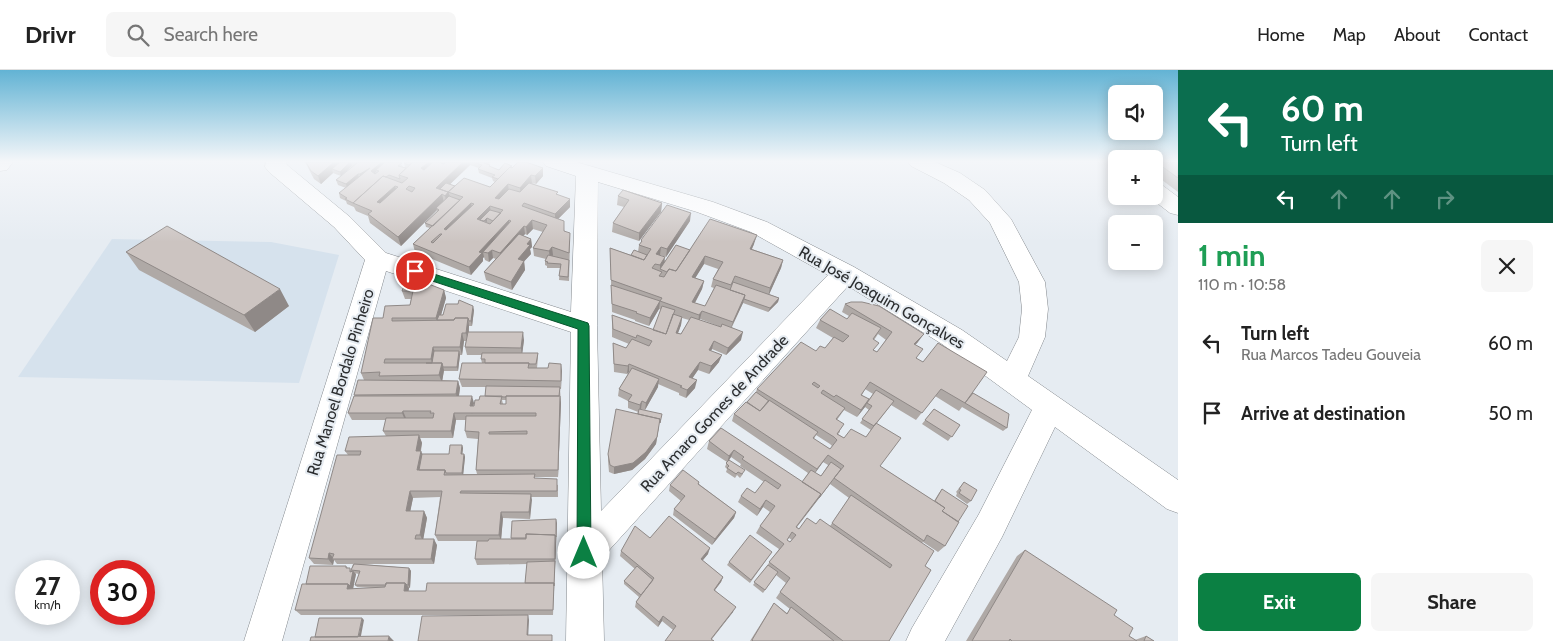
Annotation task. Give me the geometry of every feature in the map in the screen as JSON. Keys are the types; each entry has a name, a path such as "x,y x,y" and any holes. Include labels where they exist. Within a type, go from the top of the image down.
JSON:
{"street":[{"path":"302,189 363,241 377,259 584,326"},
{"path":"585,641 584,326 587,189"},
{"name":"Rua José Joaquim Gonçalves","path":"643,189 705,207 750,224 845,273 952,337 1178,498"},
{"path":"968,189 977,195 1000,219 1032,282 1035,309 1032,337 1012,380"},
{"path":"1163,197 1178,208"},
{"name":"Rua Manoel Bordalo Pinheiro","path":"263,641 377,259"},
{"name":"Rua Amaro Gomes de Andrade","path":"584,553 845,273"},
{"path":"925,641 990,530 1049,406"}],"shaded area":[{"path":"112,239 271,242 339,255 299,383 18,377"}],"building":[{"path":"344,189 369,189 353,203 339,193"},
{"path":"369,189 392,189 377,202 380,203 396,189 406,189 412,192 415,189 438,189 448,192 445,196 442,194 398,237 368,214 372,211 353,203"},
{"path":"440,189 452,189 448,192"},
{"path":"452,189 504,189 495,198 499,199 509,189 520,192 523,189 547,189 558,192 556,194 570,199 555,214 524,203 522,206 564,221 564,231 570,233 569,253 552,247 549,251 533,248 547,225 532,220 526,227 524,226 500,253 492,250 488,253 483,252 511,221 509,220 479,252 482,253 469,267 413,244 463,197 448,192","holes":["471,203 474,204 446,230 444,229","490,206 503,210 490,224 477,219","442,234 433,243 431,242"]},
{"path":"623,190 662,203 639,233 613,223 629,200 618,196"},
{"path":"449,196 460,200 433,226 425,223 439,210 436,208"},
{"path":"667,205 691,213 667,249 661,247 656,254 665,257 660,265 655,264 652,268 662,272 659,276 664,277 669,269 676,271 710,219 757,235 750,249 783,260 770,288 735,276 731,285 713,279 723,262 705,256 692,277 704,281 692,302 705,306 716,285 745,295 733,322 702,311 699,315 660,301 662,298 611,280 610,248 644,260 651,249 639,245 641,240"},
{"path":"490,210 501,213 493,221 487,218 484,221 480,220"},
{"path":"167,226 280,289 244,315 126,252"},
{"path":"519,234 531,239 527,244 530,245 518,259 524,261 511,282 484,272"},
{"path":"676,245 690,250 676,271 669,269 667,272 660,269"},
{"path":"634,250 647,255 644,260 631,255"},
{"path":"548,255 569,260 568,277 559,276 561,264 547,263 545,261"},
{"path":"408,276 444,290 436,318 392,318 392,321 468,318 466,333 462,333 460,347 433,347 431,359 385,359 384,363 442,363 439,375 379,376 380,372 361,373 373,318 383,318 385,306 410,305 413,291 402,291"},
{"path":"733,282 779,298 770,308 744,299 745,295 730,290"},
{"path":"611,285 660,301 650,318 612,304"},
{"path":"459,300 473,306 471,321 468,318 437,320 439,315 443,315 446,304 458,304"},
{"path":"862,302 879,306 924,334 914,344 923,349 916,358 923,362 938,343 987,372 965,403 941,389 922,413 870,382 861,395 869,399 861,410 836,395 834,397 823,390 821,393 845,408 836,419 844,424 837,434 844,438 851,429 866,437 876,423 901,438 880,466 945,508 942,511 959,522 945,546 927,535 924,541 834,478 844,466 828,455 817,469 734,414 746,402 760,411 769,400 818,432 813,438 830,449 837,440 834,437 757,389 801,342 816,351 820,346 825,348 834,337 843,342 849,336 820,320 830,309 847,319 852,313 881,328 873,339 879,343 873,350 877,352 892,332 845,304","holes":["814,382 820,386 818,388 812,384"]},
{"path":"662,306 675,310 666,334 653,330"},
{"path":"673,314 682,317 676,333 681,334 691,317 721,327 722,324 743,332 728,348 714,341 709,350 722,355 711,366 700,362 689,377 697,380 687,390 680,387 682,386 629,364 628,366 614,364 613,343 626,348 632,339 649,346 652,341 637,335 636,338 613,329 612,315 666,334"},
{"path":"468,332 523,332 521,348 465,347"},
{"path":"434,351 459,351 457,367 443,367 442,363 432,363"},
{"path":"482,353 538,353 536,364 529,364 485,363 485,359 481,359"},
{"path":"462,363 529,363 528,368 548,368 549,363 561,364 561,381 459,379"},
{"path":"632,368 659,379 646,403 642,401 640,405 628,401 632,395 619,389"},
{"path":"358,380 458,381 456,394 354,395"},
{"path":"486,386 560,387 559,396 506,397 485,396"},
{"path":"876,390 894,401 874,426 862,419 872,406 867,403"},
{"path":"756,392 769,401 760,411 747,402"},
{"path":"973,393 1009,414 1007,428 965,403"},
{"path":"354,396 472,396 470,406 474,406 475,400 479,400 480,396 502,396 500,404 506,404 506,396 560,396 558,470 476,470 479,432 465,431 466,416 536,416 536,413 454,413 451,431 383,431 386,418 433,418 434,413 430,413 431,411 403,411 402,413 348,413","holes":["527,431 527,434 489,434 489,432"]},
{"path":"616,409 660,419 657,437 646,452 633,463 614,467 610,465 608,454"},
{"path":"639,409 662,414 660,423 660,419 638,414"},
{"path":"934,409 960,425 952,437 925,420"},
{"path":"721,428 821,494 796,527 799,529 807,518 816,524 820,519 890,568 892,565 832,523 851,495 934,551 925,566 931,570 889,641 843,641 780,592 790,578 769,562 784,544 760,526 775,506 766,500 760,509 741,496 747,488 755,493 765,480 778,489 781,485 742,459 744,457 734,450 729,456 709,441","holes":["792,532 796,535 790,542 787,540"]},
{"path":"419,435 416,451 421,451 417,470 445,470 444,475 535,474 534,478 557,479 557,491 461,491 460,493 531,494 529,512 501,512 499,535 435,535 442,491 410,491 406,511 424,511 420,535 416,535 415,539 434,539 431,559 332,559 334,554 329,553 328,559 309,558 337,455 360,455 361,451 345,451 349,437"},
{"path":"450,445 462,445 461,454 464,454 462,473 446,473 445,470 419,470 422,454 449,454"},
{"path":"729,460 745,470 742,474 738,472 736,474 727,468 729,466 726,463"},
{"path":"831,462 841,469 819,498 821,494 802,482 811,470 821,476"},
{"path":"683,470 699,482 698,484 736,512 715,539 674,509 685,496 670,485"},
{"path":"964,482 977,490 971,501 959,493 961,490 959,489"},
{"path":"942,489 968,506 958,522 942,511 945,508 935,501"},
{"path":"669,516 710,548 701,559 723,577 714,590 736,607 711,639 714,641 665,641 676,626 663,616 659,622 636,602 654,578 621,551 635,526 650,538"},
{"path":"556,519 556,537 555,535 526,534 526,538 511,538 512,521"},
{"path":"526,534 555,535 555,559 475,559 477,541 488,541 489,539 526,539"},
{"path":"750,535 772,552 751,580 729,562"},
{"path":"1025,550 1117,610 1114,615 1133,628 1129,636 1137,641 1012,641 1010,639 1009,641 972,641"},
{"path":"555,561 554,586 554,583 525,583 527,562"},
{"path":"354,564 409,568 408,585 405,583 386,583 386,585 355,585 360,571 351,570"},
{"path":"768,565 778,572 765,590 754,582"},
{"path":"310,566 346,566 346,568 350,568 350,572 353,571 350,586 348,584 306,584"},
{"path":"637,566 653,580 641,595 624,581"},
{"path":"386,583 405,583 404,591 426,591 427,583 554,583 553,610 295,610 302,584 348,584 347,589 385,587"},
{"path":"774,603 787,614 791,607 834,641 753,641"},
{"path":"528,615 527,635 552,635 552,641 418,641 422,616"},
{"path":"319,618 362,618 358,637 315,637"},
{"path":"389,636 388,641 310,641 311,637"},
{"path":"1146,636 1154,641 1144,641"}],"route":[{"path":"415,271 584,326 584,553"}]}
